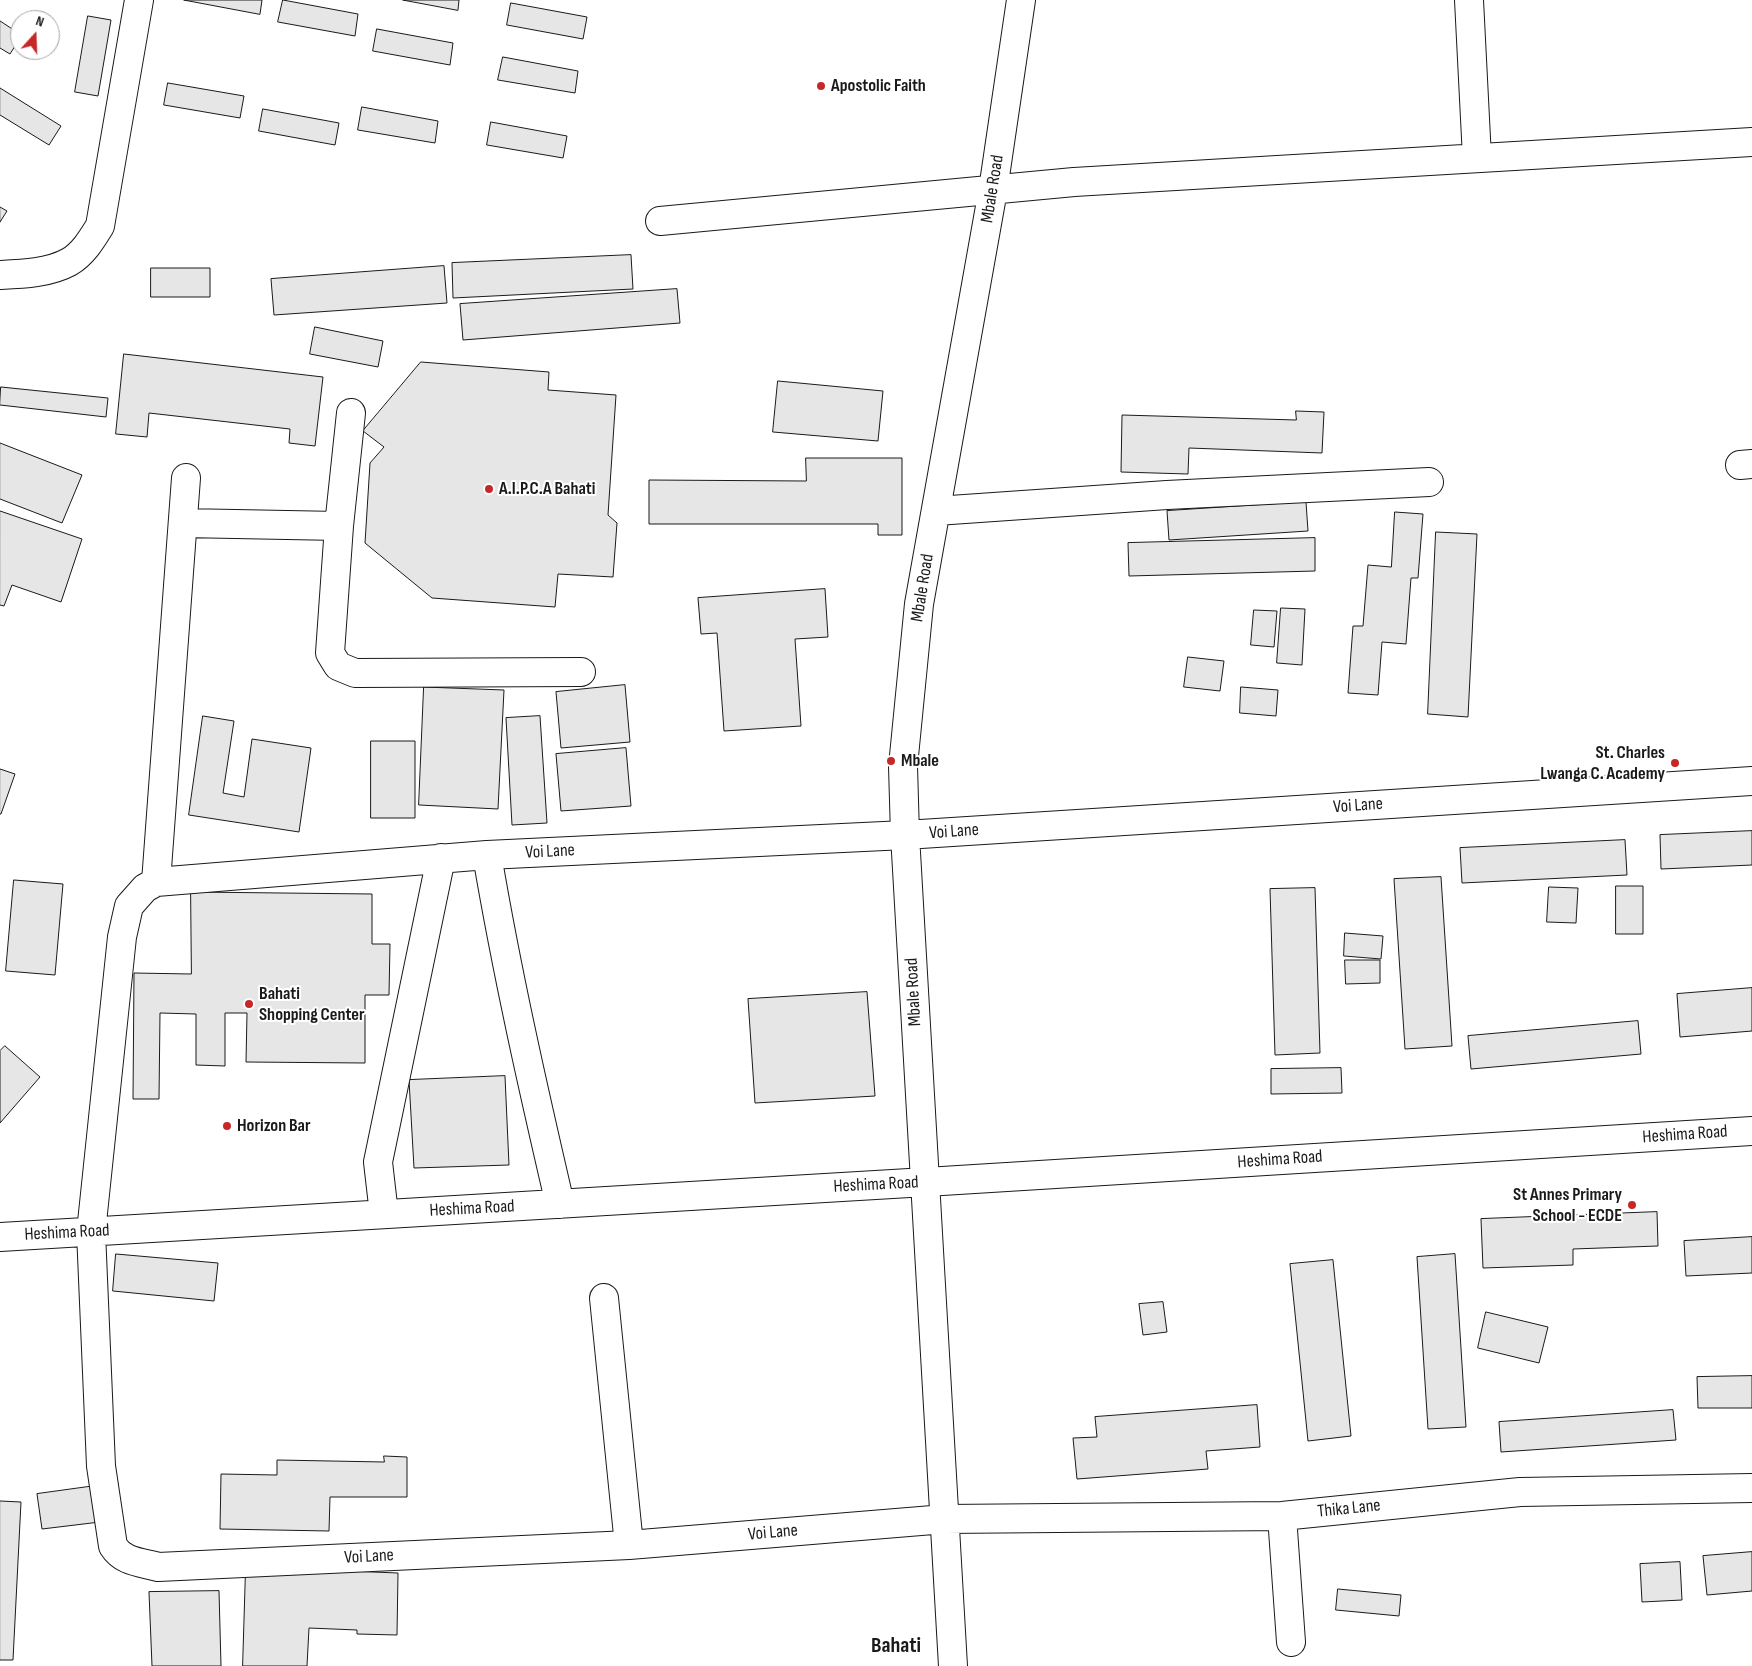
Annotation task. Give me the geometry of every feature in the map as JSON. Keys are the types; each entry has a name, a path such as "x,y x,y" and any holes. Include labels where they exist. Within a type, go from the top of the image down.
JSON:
{"street":[{"path":"0,275 44,270 70,262 88,245 100,226 139,0"},
{"name":"Mbale Road","path":"953,1666 905,835 903,766 919,604 993,190 1021,0"},
{"path":"1469,0 1477,158"},
{"path":"660,221 1074,182 1752,142"},
{"path":"351,413 339,526 330,653 338,666 355,673 581,672"},
{"path":"156,882 186,478"},
{"path":"936,511 1167,495 1429,482"},
{"path":"183,523 339,526"},
{"name":"Voi Lane","path":"946,1519 629,1545 158,1567 124,1558 118,1554 113,1546 101,1466 91,1232 122,937 129,906 146,888 156,882 441,858 905,835 1752,780"},
{"path":"487,855 502,943 527,1064 560,1204"},
{"path":"384,1214 378,1162 441,858"},
{"name":"Heshima Road","path":"0,1237 926,1182 1752,1130"},
{"path":"604,1298 629,1545"},
{"name":"Thika Lane","path":"946,1519 1282,1516 1520,1492 1752,1488"},
{"path":"1282,1516 1291,1642"}],"building":[{"path":"184,0 262,0 260,14"},
{"path":"283,0 358,14 355,36 278,22"},
{"path":"403,0 459,0 458,10"},
{"path":"511,3 587,17 583,39 507,25"},
{"path":"88,16 111,20 98,96 75,92"},
{"path":"0,21 10,28 10,54 0,48"},
{"path":"377,29 453,43 450,65 373,51"},
{"path":"503,57 578,71 575,93 498,80"},
{"path":"168,83 244,96 240,118 164,105"},
{"path":"0,88 61,126 49,145 0,115"},
{"path":"362,107 438,121 435,143 358,130"},
{"path":"263,109 339,123 335,145 259,131"},
{"path":"491,122 567,136 563,158 487,145"},
{"path":"0,207 7,211 0,222"},
{"path":"631,255 633,289 453,298 452,263"},
{"path":"444,266 447,303 274,315 271,279"},
{"path":"151,268 210,268 210,297 151,297"},
{"path":"677,289 680,323 463,340 460,304"},
{"path":"315,327 383,341 378,367 310,354"},
{"path":"124,354 323,377 315,446 289,443 290,429 149,413 147,437 116,434"},
{"name":"A.I.P.C.A Bahati","path":"421,362 549,372 548,390 616,395 608,515 617,523 613,577 558,574 555,607 432,598 365,543 370,463 384,447 363,431"},
{"path":"778,381 883,391 878,441 773,432"},
{"path":"1,387 108,398 106,417 0,405"},
{"path":"1296,411 1324,412 1322,453 1189,448 1188,474 1121,472 1122,415 1296,420"},
{"path":"0,443 82,475 62,523 0,499"},
{"path":"806,458 902,458 902,535 878,535 878,524 649,524 649,480 806,481"},
{"path":"1306,502 1308,531 1169,540 1167,511"},
{"path":"0,511 82,539 61,602 12,585 4,606 0,605"},
{"path":"1395,512 1423,514 1418,578 1411,578 1406,644 1382,642 1378,695 1348,693 1353,626 1363,626 1368,565 1391,567"},
{"path":"1436,532 1477,534 1468,717 1428,714"},
{"path":"1315,538 1315,571 1129,576 1128,543"},
{"path":"825,589 828,637 795,639 801,726 724,731 717,633 701,634 698,598"},
{"path":"1281,608 1305,609 1302,665 1277,663"},
{"path":"1254,610 1277,611 1274,647 1251,645"},
{"path":"1188,657 1224,661 1220,691 1184,687"},
{"path":"625,685 630,742 561,748 556,692"},
{"path":"424,687 504,690 498,809 419,805"},
{"path":"1241,687 1278,690 1276,716 1240,713"},
{"path":"203,716 234,721 223,793 244,797 252,739 311,748 299,832 189,815"},
{"path":"540,716 547,823 512,825 506,718"},
{"path":"371,741 415,741 415,818 371,818"},
{"path":"626,748 631,806 561,811 556,754"},
{"path":"0,769 15,774 1,814 0,814"},
{"path":"1752,831 1752,865 1661,869 1660,835"},
{"path":"1625,840 1627,875 1462,883 1460,848"},
{"path":"1441,877 1452,1046 1405,1049 1394,879"},
{"path":"14,880 63,884 55,975 6,971"},
{"path":"1616,886 1643,886 1643,934 1616,934"},
{"path":"1549,887 1578,888 1576,923 1547,922"},
{"path":"1315,888 1320,1053 1275,1055 1270,889"},
{"name":"Bahati Shopping Center","path":"191,892 372,894 372,944 390,944 389,995 365,995 365,1063 246,1062 247,1013 225,1013 225,1066 196,1065 196,1014 160,1013 159,1099 133,1099 134,973 191,974"},
{"path":"1345,933 1383,936 1381,959 1344,956"},
{"path":"1345,960 1380,960 1380,983 1346,984"},
{"path":"1752,988 1752,1031 1680,1037 1677,994"},
{"path":"867,992 875,1096 755,1103 748,999"},
{"path":"1638,1021 1641,1054 1471,1069 1468,1036"},
{"path":"5,1046 40,1077 0,1123 0,1051"},
{"path":"1341,1068 1342,1093 1271,1094 1271,1069"},
{"path":"505,1076 509,1165 414,1168 409,1080"},
{"path":"1657,1212 1658,1246 1573,1249 1573,1265 1483,1268 1481,1219"},
{"path":"1752,1237 1752,1273 1686,1276 1684,1241"},
{"path":"116,1254 218,1263 214,1301 113,1291"},
{"path":"1455,1254 1466,1427 1428,1429 1417,1257"},
{"path":"1333,1260 1351,1436 1308,1441 1290,1264"},
{"path":"1163,1302 1167,1332 1143,1335 1139,1304"},
{"path":"1486,1312 1548,1327 1539,1363 1478,1348"},
{"path":"1752,1376 1752,1408 1698,1408 1697,1377"},
{"path":"1257,1405 1260,1447 1206,1451 1208,1469 1077,1479 1073,1438 1097,1437 1095,1417"},
{"path":"1673,1410 1676,1440 1501,1452 1499,1422"},
{"path":"384,1456 407,1457 407,1497 330,1497 329,1531 220,1529 221,1474 277,1475 277,1460 384,1462"},
{"path":"95,1486 100,1522 42,1529 37,1494"},
{"path":"0,1501 21,1502 13,1660 0,1660"},
{"path":"1752,1552 1752,1591 1707,1595 1703,1556"},
{"path":"1680,1562 1682,1600 1642,1602 1640,1564"},
{"path":"246,1567 398,1573 397,1635 357,1634 357,1630 309,1628 307,1666 243,1666"},
{"path":"1338,1589 1401,1595 1399,1616 1336,1610"},
{"path":"219,1591 221,1666 152,1666 149,1592"}],"place":[{"name":"Apostolic Faith","path":"821,86"},
{"name":"A.I.P.C.A Bahati","path":"489,489"},
{"name":"Mbale","path":"891,761"},
{"name":"St. Charles Lwanga C. Academy","path":"1675,763"},
{"name":"Bahati Shopping Center","path":"249,1004"},
{"name":"Horizon Bar","path":"227,1126"},
{"name":"St Annes Primary School - ECDE","path":"1632,1205"}],"district":[{"name":"Bahati","path":"896,1646"}]}
